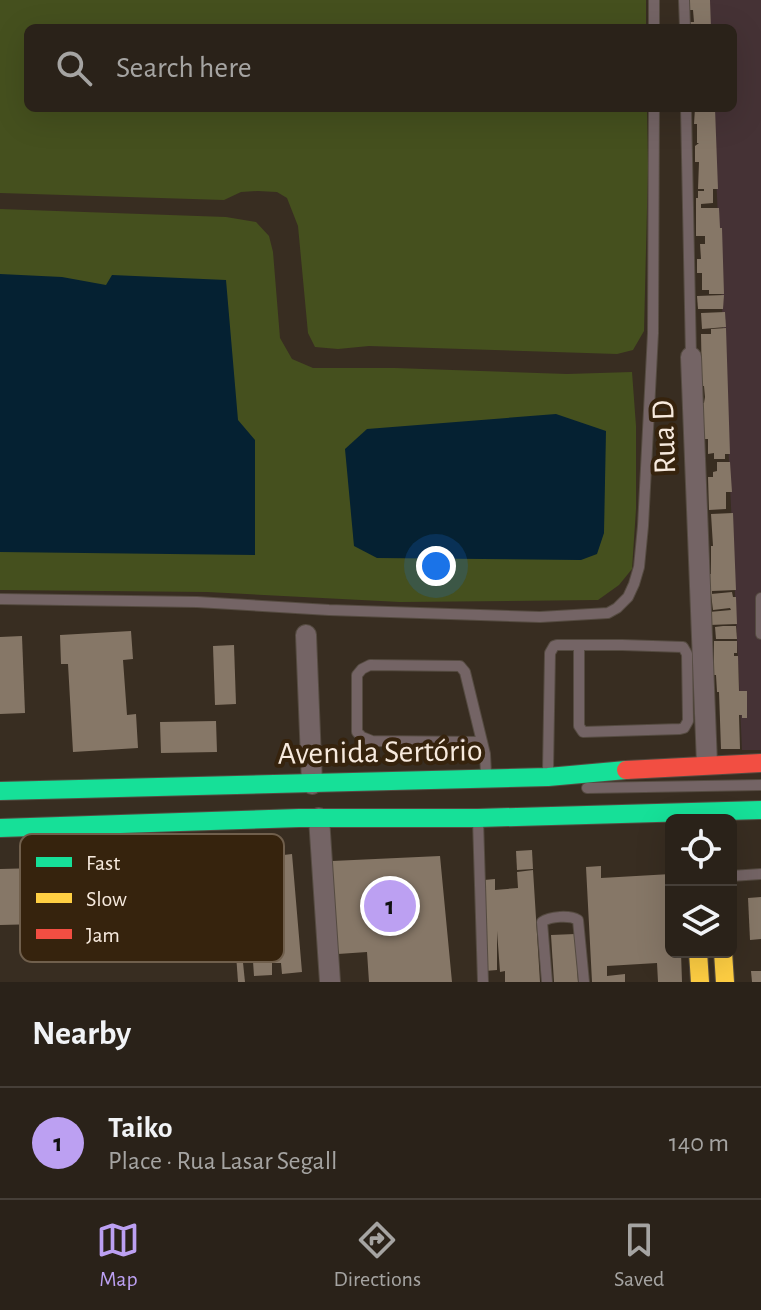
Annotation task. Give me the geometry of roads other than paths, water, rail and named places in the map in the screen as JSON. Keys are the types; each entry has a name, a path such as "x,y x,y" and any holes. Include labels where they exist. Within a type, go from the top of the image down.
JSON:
{"main road":[{"name":"Avenida Sertório","path":"0,791 312,784 494,784 707,764 761,763"},
{"path":"690,814 694,800 704,787 715,780 761,772"},
{"name":"Avenida Sertório","path":"730,814 761,810"},
{"name":"Avenida Sertório","path":"0,828 319,818 665,816"},
{"path":"698,958 700,982"},
{"path":"723,958 725,982"}],"street":[{"name":"Rua D","path":"691,357 707,764"},
{"path":"306,635 312,784"},
{"path":"319,818 330,982"}],"lane":[{"path":"654,0 654,24"},
{"path":"684,0 685,24"},
{"path":"0,599 197,602 540,617 608,613 617,608 628,597 634,584 643,526 653,333 654,112"},
{"name":"Rua D","path":"686,112 691,357"},
{"path":"761,598 761,634"},
{"path":"548,777 550,653 557,645 579,645 683,647 687,654 687,725 680,729 583,732 579,726 579,645"},
{"path":"0,801 333,792 494,784 465,672 460,666 370,665 357,675 357,732 362,737 372,741 482,742"},
{"path":"578,789 761,785"},
{"path":"0,817 409,807"},
{"path":"478,818 483,982"},
{"path":"737,876 761,874"},
{"path":"547,982 542,922 549,918 574,917 578,920 584,982"}],"water":[{"path":"0,274 62,277 106,285 112,275 226,280 238,420 255,440 255,555 0,552"},
{"path":"556,414 606,431 604,533 597,554 581,560 377,558 354,546 345,449 367,429"}],"place":[{"name":"Taiko","path":"390,906"}]}
